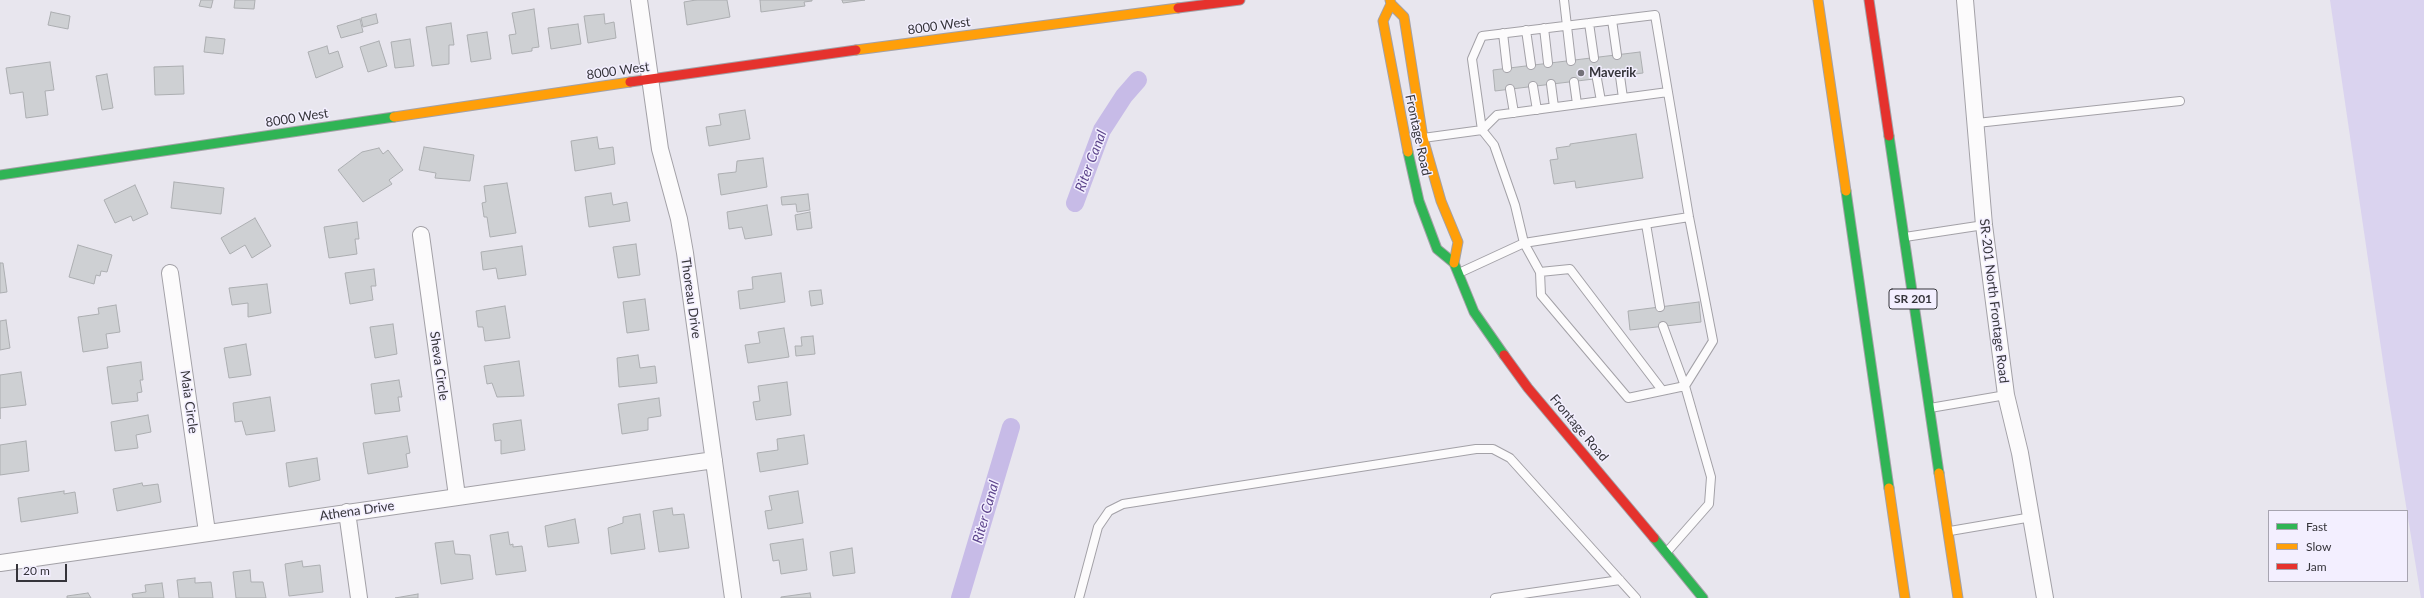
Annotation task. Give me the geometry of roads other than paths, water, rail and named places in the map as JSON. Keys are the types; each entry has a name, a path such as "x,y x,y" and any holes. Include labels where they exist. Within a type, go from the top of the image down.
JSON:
{"main road":[{"name":"8000 West","path":"0,175 649,79 1008,29 1240,0"},
{"path":"1818,0 1905,598"},
{"name":"SR 201","path":"1869,0 1958,598"},
{"name":"Frontage Road","path":"1454,263 1458,242 1441,201 1423,138 1404,17 1390,2 1383,21 1406,148 1419,201 1437,249 1454,263 1474,312 1523,383 1703,598"},
{"path":"1900,216 1905,182"},
{"path":"1846,255 1862,300"}],"street":[{"name":"Thoreau Drive","path":"639,0 649,79 663,161 679,219 684,246 733,598"},
{"name":"SR-201 North Frontage Road","path":"1965,0 1977,123 1984,225 2006,395 2032,517 2045,598"},
{"name":"Sheva Circle","path":"421,235 457,496"},
{"name":"Maia Circle","path":"170,273 207,532"},
{"name":"Athena Drive","path":"0,563 714,460"},
{"path":"347,512 359,598"}],"lane":[{"path":"1564,0 1571,60"},
{"path":"1656,15 1689,217 1713,341 1685,386 1628,398 1541,295 1540,272 1524,243 1515,205 1494,144 1482,130 1472,59 1482,36 1589,23 1656,15"},
{"path":"1612,20 1617,55"},
{"path":"1589,23 1594,58"},
{"path":"1544,28 1548,63"},
{"path":"1526,30 1531,65"},
{"path":"1503,33 1507,68"},
{"path":"1620,76 1623,98"},
{"path":"1597,79 1601,101"},
{"path":"1574,82 1577,104"},
{"path":"1551,84 1554,107"},
{"path":"1533,86 1537,110"},
{"path":"1510,89 1514,113"},
{"path":"1423,138 1482,130 1497,115 1668,92"},
{"path":"1977,123 2180,101"},
{"path":"1458,274 1524,243 1689,217"},
{"path":"1646,224 1660,307"},
{"path":"1904,237 1984,225"},
{"path":"1540,272 1570,269 1662,390"},
{"path":"1664,326 1685,386 1711,477 1708,504 1666,553"},
{"path":"1930,408 2006,395"},
{"path":"1079,598 1098,527 1109,511 1123,504 1476,449 1493,450 1510,458 1636,598"},
{"path":"1948,531 2032,517"},
{"path":"1495,598 1620,580"}],"waterway":[{"name":"Riter Canal","path":"1075,203 1102,130 1124,96 1138,80"},
{"name":"Riter Canal","path":"960,598 1011,427"}],"place":[{"name":"Maverik","path":"1581,73"}]}
